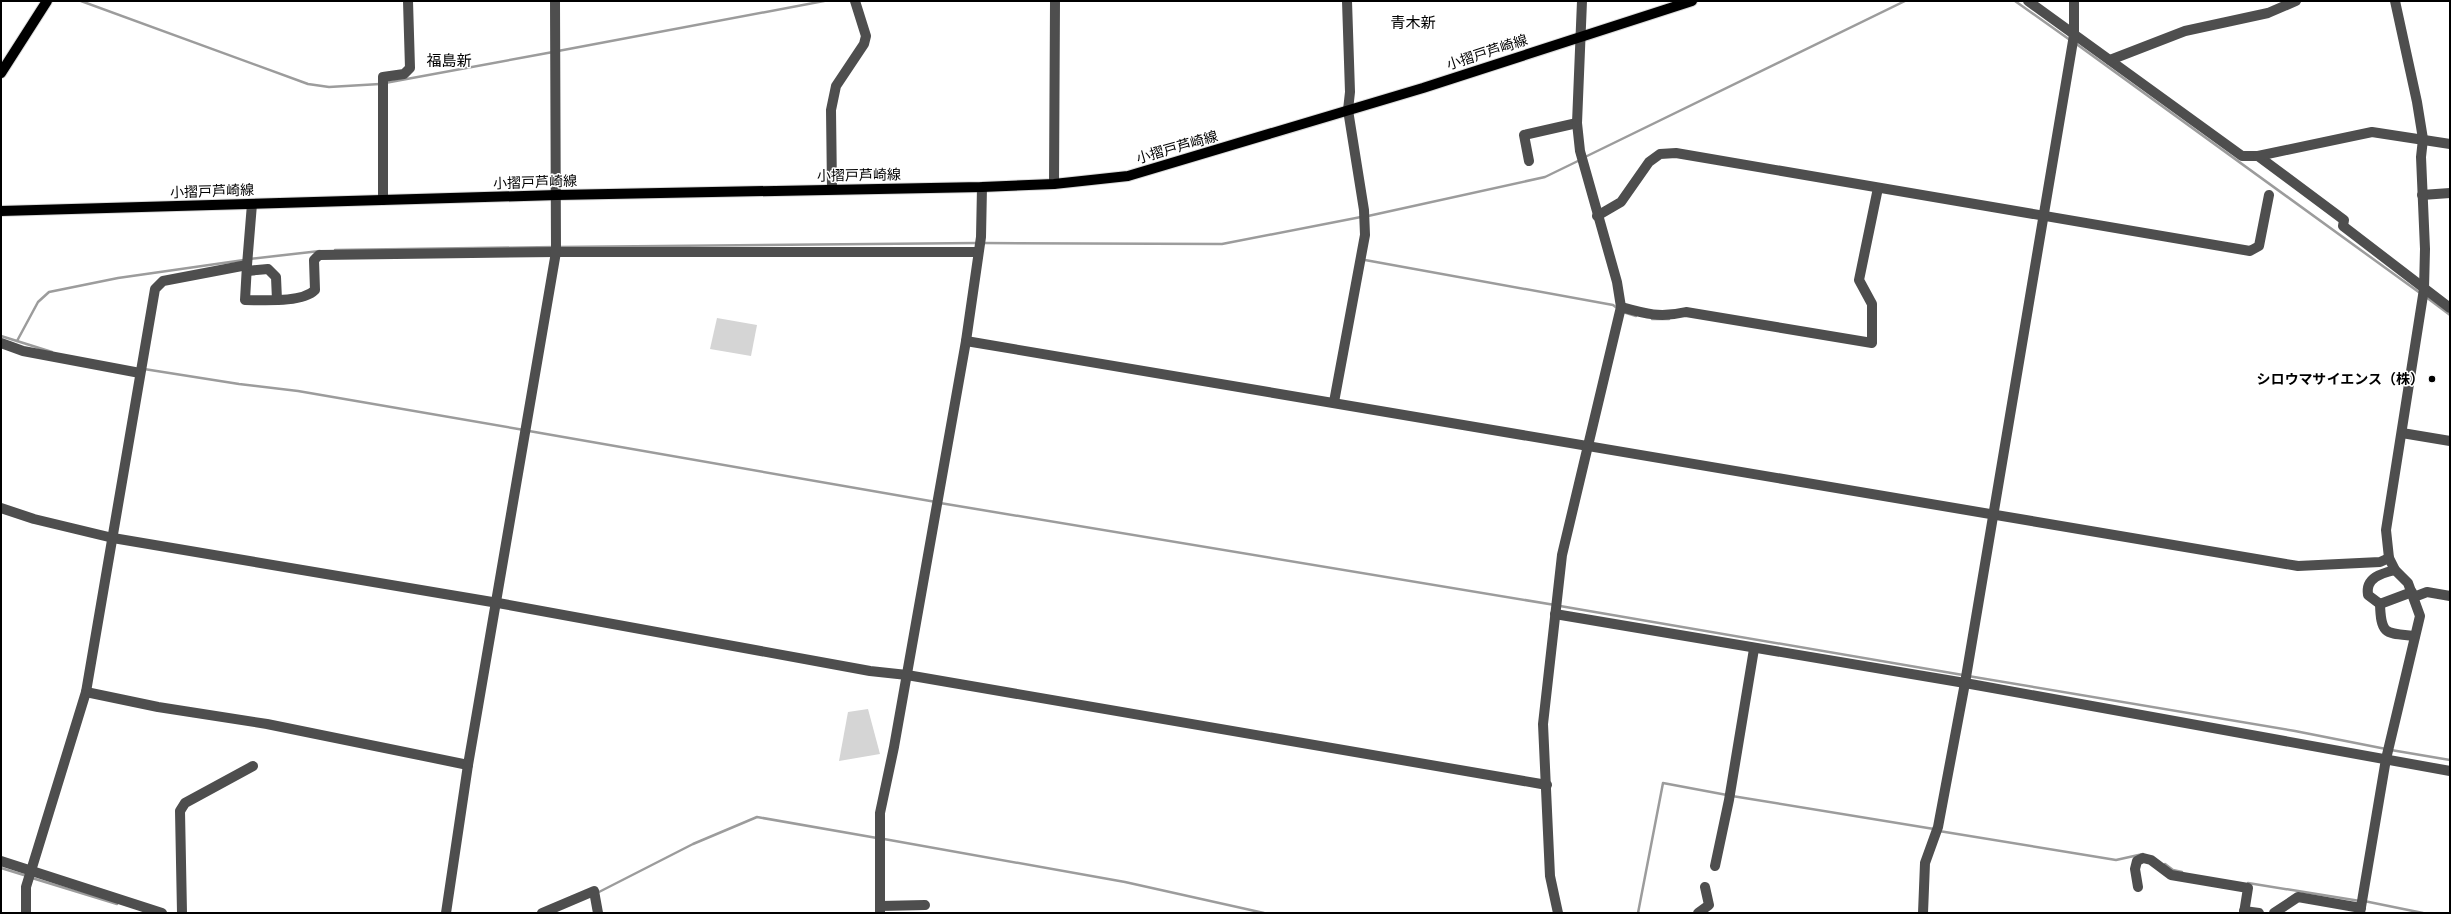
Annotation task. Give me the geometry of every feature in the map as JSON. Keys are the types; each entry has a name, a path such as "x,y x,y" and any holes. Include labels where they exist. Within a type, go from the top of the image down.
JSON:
{"main road":[{"path":"1,73 46,1"},
{"name":"小摺戸芦崎線","path":"1,211 557,195 832,189 982,188 1054,184 1128,176 1348,110 1692,1"}],"street":[{"path":"383,200 383,77 404,74 410,68 408,1"},
{"path":"446,913 468,765 498,603 556,252 557,195 555,1"},
{"path":"832,189 831,110 836,86 864,44 866,36 855,1"},
{"path":"1054,184 1055,1"},
{"path":"1334,402 1365,235 1364,210 1348,110 1350,92 1347,1"},
{"path":"1558,913 1550,876 1543,724 1554,614 1562,555 1621,307 1617,282 1584,171 1577,123 1582,1"},
{"path":"2028,1 2242,156 2258,156 2372,132 2450,144"},
{"path":"1924,913 1926,900 1925,863 1938,827 2045,217 2074,35 2074,1"},
{"path":"2110,60 2185,31 2268,13 2296,1"},
{"path":"2274,913 2298,897 2360,910 2386,759 2420,616 2408,583 2395,570 2390,558 2386,530 2424,289 2425,249 2420,157 2423,139 2417,102 2395,1"},
{"path":"1529,161 1524,135 1577,123"},
{"path":"1597,216 1621,202 1649,162 1660,154 1676,153 2045,217 2250,250 2259,246 2269,195"},
{"path":"2258,156 2344,220 2343,226 2450,308"},
{"path":"925,905 880,910 880,813 907,675 966,341 978,252 982,188"},
{"path":"1621,307 1651,316 1669,316 1686,312 1872,343 1872,304 1859,280 1878,188"},
{"path":"2422,195 2450,193"},
{"path":"252,204 245,300 277,300 310,295 315,290 314,260 319,255 556,252 978,252"},
{"path":"26,913 26,886 30,870 86,692 155,289 163,281 247,268 268,269 276,277 277,300"},
{"path":"966,341 2298,566 2380,562 2390,558"},
{"path":"1,343 23,351 140,373"},
{"path":"2402,433 2450,441"},
{"path":"1,508 34,519 113,538 498,603 862,670 907,675 1547,785"},
{"path":"2395,570 2377,575 2370,582 2368,595 2380,604 2383,629 2388,633 2415,636"},
{"path":"2380,604 2427,592 2450,596"},
{"path":"1554,614 1964,683 2450,770"},
{"path":"1715,866 1729,800 1754,648"},
{"path":"86,692 158,707 267,724 468,765"},
{"path":"182,913 180,811 185,803 253,766"},
{"path":"2138,887 2135,869 2137,861 2143,858 2151,860 2171,875 2248,888 2244,912 2260,913"},
{"path":"1,861 162,913"},
{"path":"1698,913 1709,905 1705,887"},
{"path":"542,913 594,891 598,913"}],"shaded area":[{"path":"717,318 757,325 751,356 710,349"},
{"path":"868,709 880,754 839,761 848,712"}],"waterway":[{"path":"81,1 308,84 329,87 380,84"},
{"path":"558,51 824,1"},
{"path":"1585,157 1905,1"},
{"path":"2015,1 2070,40"},
{"path":"2075,43 2420,293"},
{"path":"385,83 553,52"},
{"path":"1368,216 1545,177 1580,160"},
{"path":"982,243 1222,244 1361,217"},
{"path":"559,247 977,243"},
{"path":"335,250 554,247"},
{"path":"249,259 320,251"},
{"path":"17,341 38,302 49,292 118,278 244,260"},
{"path":"1365,260 1613,305 1617,308"},
{"path":"2426,297 2450,315"},
{"path":"1623,312 1636,316"},
{"path":"1652,319 1669,319"},
{"path":"1,336 52,352"},
{"path":"144,369 239,384 298,391 524,430"},
{"path":"529,431 936,502"},
{"path":"940,503 1555,605"},
{"path":"1560,606 1963,675"},
{"path":"1968,676 2295,731 2386,749"},
{"path":"2391,750 2450,760"},
{"path":"1638,913 1663,783 1727,795"},
{"path":"1732,796 1934,829"},
{"path":"597,893 693,844 757,817 877,838"},
{"path":"1939,831 2116,860 2143,854"},
{"path":"884,839 1125,882 1264,913"},
{"path":"2165,864 2173,870 2182,872"},
{"path":"1,868 27,876"},
{"path":"32,878 117,904"},
{"path":"2248,883 2360,901"},
{"path":"2364,901 2423,913"}],"place":[{"name":"シロウマサイエンス（株）","path":"2432,379"}],"district":[{"name":"青木新","path":"1413,23"},
{"name":"福島新","path":"449,61"}]}
